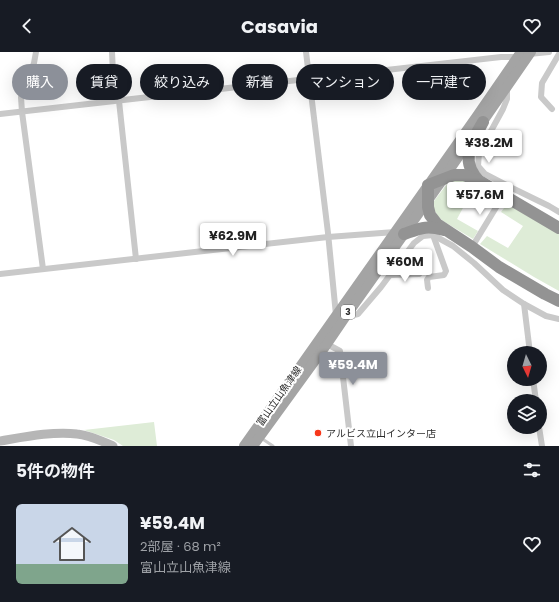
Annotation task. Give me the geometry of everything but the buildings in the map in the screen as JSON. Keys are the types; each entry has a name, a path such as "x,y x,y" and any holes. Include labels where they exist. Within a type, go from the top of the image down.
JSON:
{"highway":[{"path":"481,182 474,176 468,158 470,150 483,122"},
{"path":"559,228 470,177 459,174 428,184 428,206 430,215 437,224 499,267 559,301"},
{"path":"399,233 424,227 447,231"}],"main road":[{"name":"富山立山魚津線","path":"399,233 428,201 483,122 525,54"},
{"name":"富山立山魚津線","path":"244,446 341,316 399,233 428,184 525,54"},
{"name":"富山立山魚津線","path":"254,446 327,344 341,316"}],"street":[{"path":"36,52 34,63 21,97 43,269"},
{"path":"112,52 113,73 119,101 136,259"},
{"path":"306,52 307,64"},
{"path":"394,69 550,52"},
{"path":"552,109 541,97 542,83 559,54"},
{"path":"0,114 296,81"},
{"path":"507,85 507,99 479,153 478,166 485,174 559,212"},
{"path":"312,100 328,237 341,316 358,314 381,288 414,243 423,236 434,235 454,246 503,290 546,316 559,319"},
{"path":"472,247 503,196"},
{"path":"0,274 328,237 399,233"},
{"path":"428,288 427,280 429,277 444,274 446,270 434,235"},
{"path":"390,275 419,274"},
{"path":"524,304 529,346"},
{"path":"327,344 340,351 351,446"},
{"path":"0,441 51,434 78,434 100,440 113,446"},
{"path":"540,434 542,446"}],"lane":[{"path":"260,437 273,446"}],"green space":[{"path":"460,176 497,196 492,206 471,193 457,219 478,231 473,239 443,221 431,205 450,180"},
{"path":"507,204 559,234 559,291 480,244 487,236 508,248 523,226 501,212"},
{"path":"154,422 157,446 123,446 114,440 84,430"}],"place":[{"name":"アルビス立山インター店","path":"318,433"}]}
